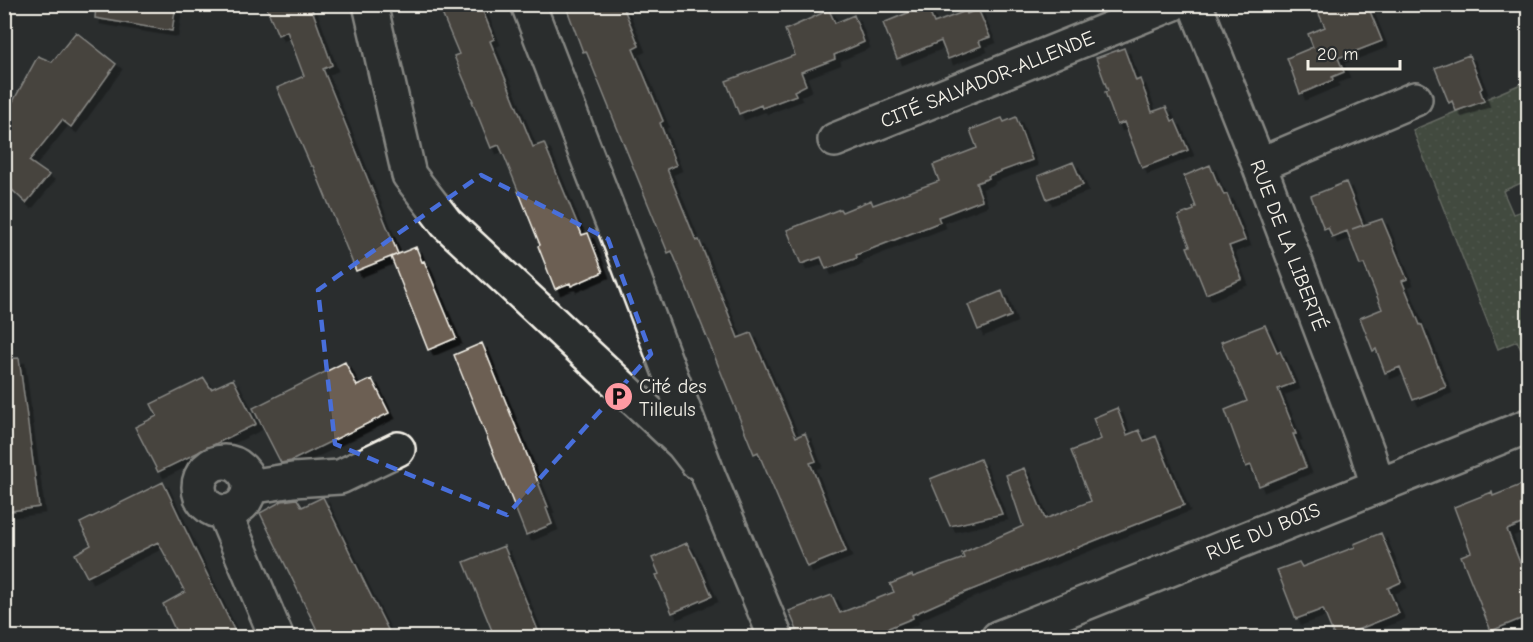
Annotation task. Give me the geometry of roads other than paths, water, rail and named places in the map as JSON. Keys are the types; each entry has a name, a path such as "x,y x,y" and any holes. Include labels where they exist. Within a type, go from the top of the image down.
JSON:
{"street":[{"path":"370,4 409,175 446,223 683,444 710,477"},
{"path":"528,4 710,477 776,638"},
{"name":"CITÉ SALVADOR-ALLENDE","path":"835,140 1172,4"},
{"name":"RUE DE LA LIBERTÉ","path":"1195,4 1259,165 1378,486"},
{"path":"1259,165 1415,99"},
{"name":"RUE DU BOIS","path":"998,638 1528,426"},
{"path":"249,487 293,480 340,477 398,449"},
{"path":"222,461 238,466 248,479 249,487 248,495 239,507 224,512 208,506 202,499 200,483 207,468 222,461"},
{"path":"224,512 277,638"}],"place":[{"name":"Cité des Tilleuls","path":"618,397"}]}
